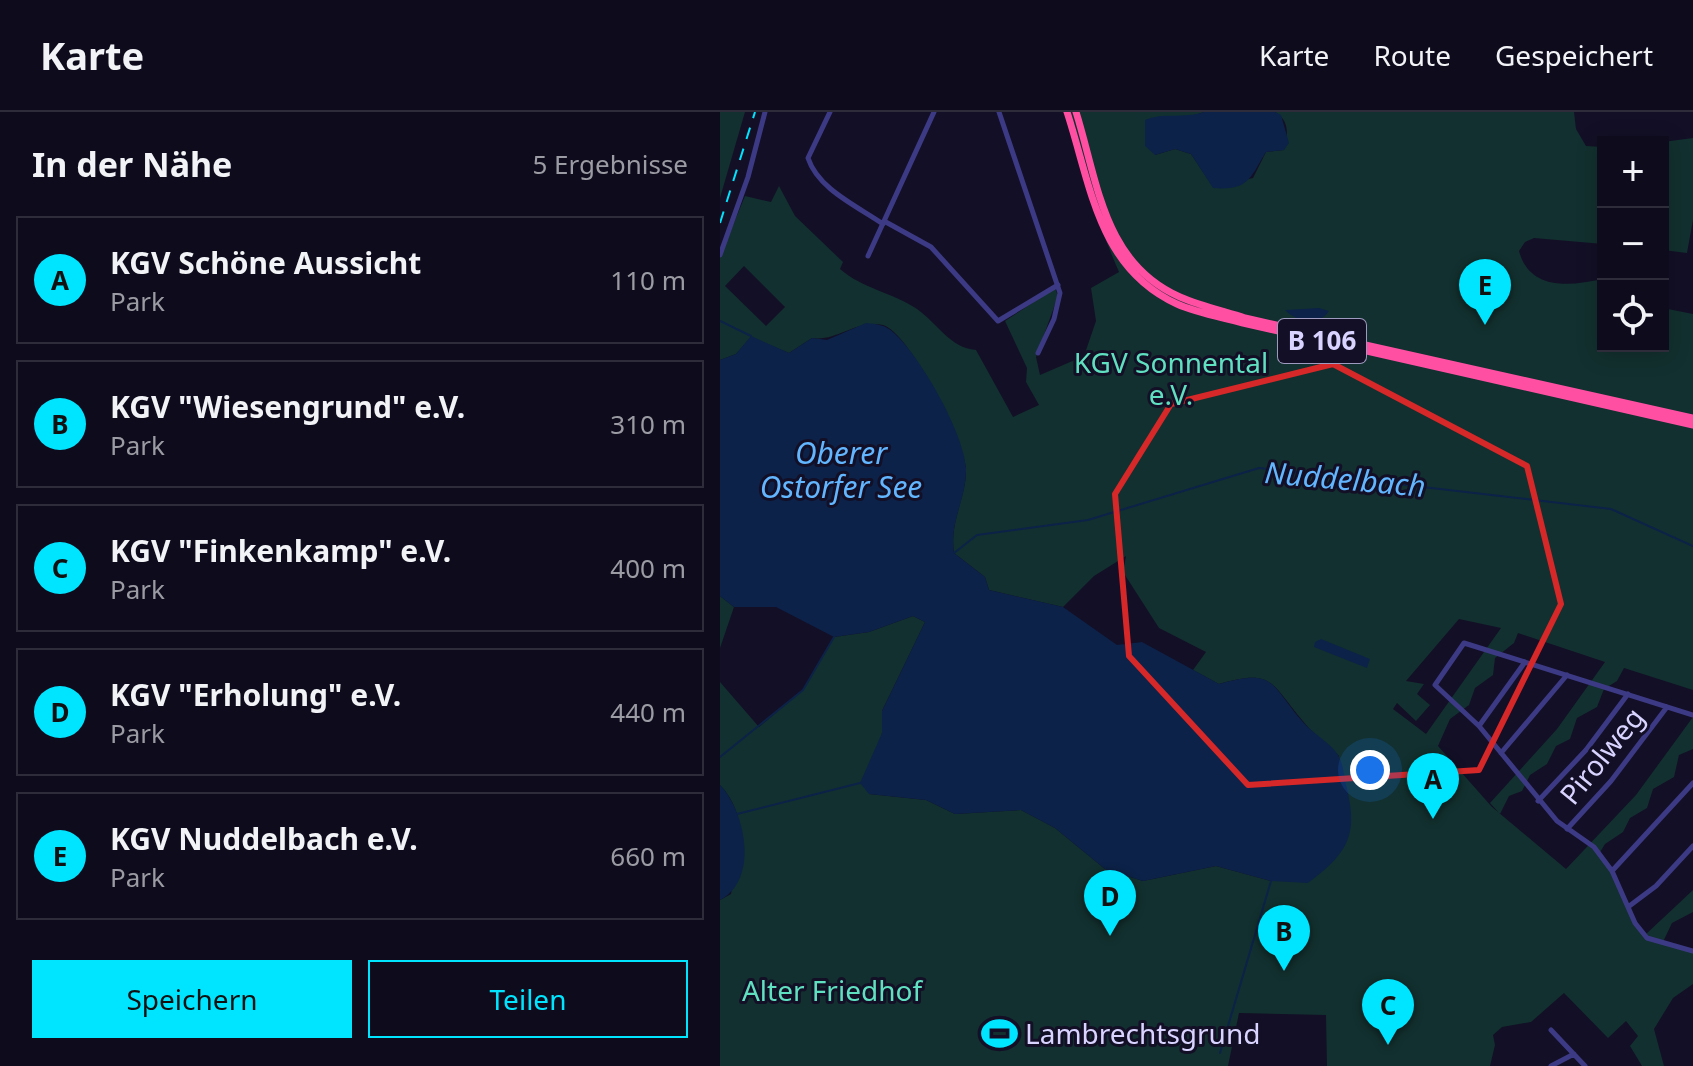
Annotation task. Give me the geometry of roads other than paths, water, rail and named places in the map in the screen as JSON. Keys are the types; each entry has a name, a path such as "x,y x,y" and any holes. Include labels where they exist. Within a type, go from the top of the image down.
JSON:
{"highway":[{"name":"B 106","path":"1067,112 1095,213 1106,235 1120,258 1139,278 1176,303 1243,323 1693,425"},
{"name":"B 106","path":"1076,112 1110,229 1131,260 1178,296 1245,318 1693,418"}],"street":[{"path":"720,255 748,177 765,112"},
{"path":"830,112 808,158 817,176 883,222 931,247 998,321 1058,285"},
{"path":"868,256 934,112"},
{"path":"999,112 1058,285 1059,302 1038,353"},
{"path":"1045,291 1059,302"},
{"path":"1693,715 1464,643 1435,685 1479,726 1538,801 1567,829 1594,847 1612,871 1635,923 1647,938 1693,951"},
{"path":"1479,726 1525,662"},
{"path":"1501,753 1529,725 1567,675"},
{"path":"1538,801 1586,750 1628,694"},
{"name":"Pirolweg","path":"1567,829 1611,781 1667,707"},
{"path":"1612,871 1693,783"},
{"path":"1628,907 1656,886 1693,846"},
{"path":"1685,948 1693,941"},
{"path":"1551,1030 1585,1066"},
{"path":"1551,1066 1574,1054"}],"water":[{"path":"1204,112 1275,112 1281,115 1289,143 1284,150 1266,152 1252,176 1241,185 1213,188 1191,154 1175,149 1155,155 1145,146 1145,120"},
{"path":"1319,308 1329,311 1314,321 1302,320 1285,310"},
{"name":"Oberer Ostorfer See","path":"866,323 888,328 905,344 928,377 949,416 966,468 954,531 954,553 985,577 989,590 1063,607 1117,645 1142,642 1219,684 1238,679 1262,679 1277,689 1306,726 1335,750 1340,758 1350,802 1350,830 1341,852 1322,872 1308,883 1271,881 1216,866 1143,881 1105,869 1055,828 1021,810 955,814 926,800 869,794 860,783 882,733 882,711 925,622 913,616 869,632 834,637 776,607 734,607 720,596 720,360 736,354 751,336 789,353 812,338 827,340"},
{"path":"1321,639 1370,659 1367,668 1314,647 1315,642"},
{"path":"720,785 729,797 742,828 744,862 732,890 720,900"}],"waterway":[{"path":"720,321 751,336"},
{"name":"Nuddelbach","path":"954,553 977,535 1088,520 1259,468 1611,509 1693,546"},
{"path":"720,757 803,690 834,637"},
{"path":"737,814 860,783"},
{"path":"1220,1053 1271,881"}],"railway":[{"path":"720,223 755,112"}],"place":[{"name":"KGV Nuddelbach e.V.","path":"1485,325"},
{"name":"KGV Schöne Aussicht","path":"1433,819"},
{"name":"KGV \"Erholung\" e.V.","path":"1110,936"},
{"name":"KGV \"Wiesengrund\" e.V.","path":"1284,971"},
{"name":"Lambrechtsgrund","path":"999,1034"},
{"name":"KGV \"Finkenkamp\" e.V.","path":"1388,1045"}],"park label":[{"name":"KGV Sonnental e.V.","path":"1171,379"},
{"name":"Alter Friedhof","path":"832,991"}]}
